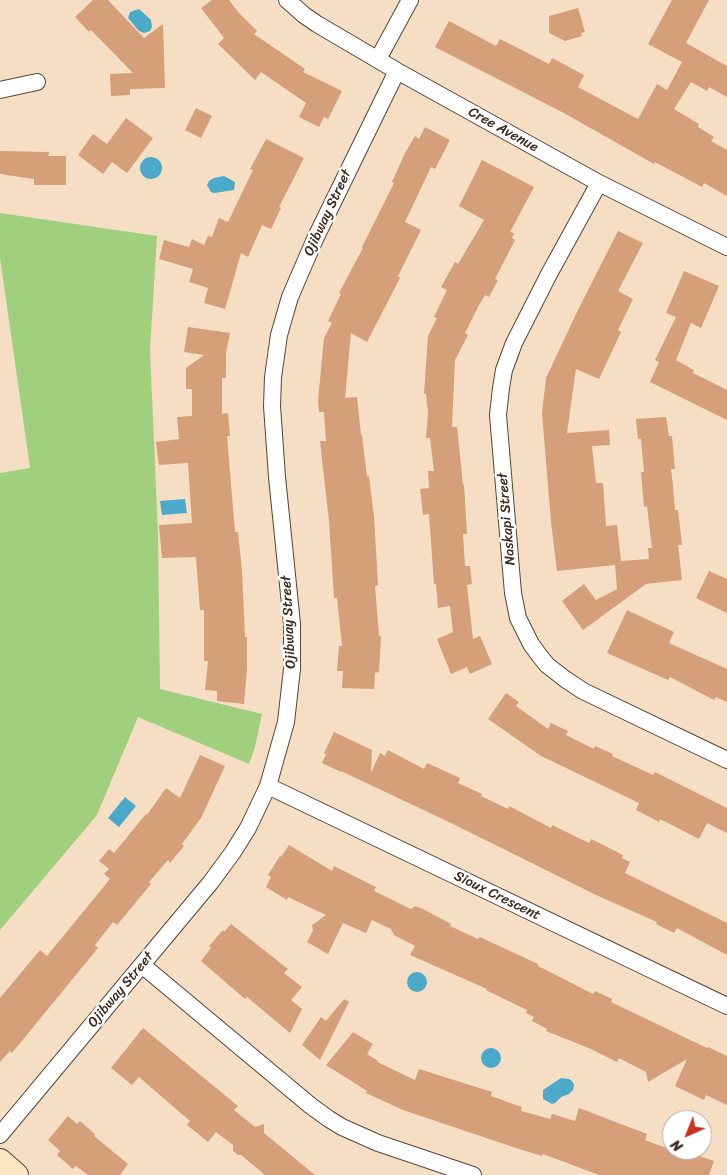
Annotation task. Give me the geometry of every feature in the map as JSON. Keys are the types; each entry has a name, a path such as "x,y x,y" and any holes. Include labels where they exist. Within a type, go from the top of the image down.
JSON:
{"main road":[{"path":"0,1161 16,1175"}],"street":[{"name":"Cree Avenue","path":"287,0 317,24 397,71 599,183 727,248"},
{"path":"378,59 410,0"},
{"name":"Ojibway Street","path":"0,1135 211,882 233,852 256,812 268,786 286,722 292,669 292,624 277,484 272,406 272,377 279,335 290,297 315,238 397,71"},
{"path":"0,90 37,82"},
{"name":"Naskapi Street","path":"599,183 514,343 504,370 500,388 499,423 513,593 518,618 531,644 539,655 565,679 583,691 727,760"},
{"name":"Sioux Crescent","path":"268,786 727,1006"},
{"path":"142,965 329,1119 378,1143 473,1175"}],"green space":[{"path":"0,213 157,236 150,350 158,535 160,689 262,714 255,747 249,764 138,717 97,815 0,930 0,473 30,468 0,258"}],"water":[{"path":"139,9 151,20 152,27 150,31 144,33 139,31 128,18 130,12"},
{"path":"151,157 159,160 162,168 159,176 151,179 143,176 140,168 143,160"},
{"path":"224,176 235,182 234,190 211,192 207,185 209,181"},
{"path":"185,499 187,513 162,515 160,501"},
{"path":"125,797 136,806 119,827 108,818"},
{"path":"413,972 421,972 427,978 427,986 421,992 413,992 407,986 407,978"},
{"path":"491,1048 498,1051 501,1058 498,1065 491,1068 484,1065 481,1058 484,1051"},
{"path":"561,1078 572,1081 574,1085 573,1090 552,1104 543,1099 543,1090"}],"building":[{"path":"93,0 108,0 144,38 163,24 165,88 130,89 130,95 111,96 110,74 133,73 91,30 89,32 75,17"},
{"path":"212,0 229,0 257,31 254,34 305,69 303,72 342,91 328,119 324,117 319,127 299,117 306,103 261,72 255,80 218,44 224,38 201,8"},
{"path":"672,0 709,0 686,43 727,66 727,97 709,87 707,91 691,82 674,109 699,124 698,127 714,137 711,141 727,150 727,196 704,183 702,187 655,162 654,164 564,113 435,47 449,21 496,46 500,39 549,64 552,58 584,75 578,87 638,119 657,84 667,90 682,62 648,44"},
{"path":"578,8 585,32 581,33 582,36 565,41 549,33 549,16"},
{"path":"196,108 212,116 201,138 185,130"},
{"path":"126,118 153,138 127,173 112,162 103,174 78,155 93,134 107,144"},
{"path":"425,127 450,140 435,169 431,167 405,222 421,230 398,276 400,278 367,342 351,333 345,398 357,397 367,477 369,476 374,517 378,585 375,586 379,636 381,636 379,672 375,673 374,689 342,688 343,671 337,671 339,646 342,646 337,598 334,598 329,521 320,441 326,441 324,412 319,412 318,401 324,338 332,323 328,321 341,294 339,293 394,183 392,182 405,153 415,136 419,139"},
{"path":"266,139 304,158 279,207 281,208 271,229 262,225 248,257 241,253 225,309 204,303 208,288 189,282 193,269 159,259 164,240 189,247 192,239 204,245 208,236 212,237 219,218 228,222 253,170 250,169"},
{"path":"0,151 49,152 48,156 66,156 66,185 34,185 34,179 0,174"},
{"path":"482,160 534,187 510,232 514,233 512,238 515,240 495,279 498,280 489,297 485,295 478,307 465,333 468,335 455,360 452,427 457,427 464,485 467,534 463,534 465,566 470,566 472,584 467,585 473,639 480,636 492,664 470,674 467,667 451,674 437,639 453,632 450,606 438,608 436,584 434,584 429,514 423,515 420,489 429,488 428,471 434,471 430,438 426,438 428,413 426,394 424,394 428,336 437,318 434,317 447,290 441,287 455,262 458,264 484,220 459,206"},
{"path":"618,231 643,243 618,291 633,299 618,330 621,332 599,379 576,369 567,433 609,430 610,445 592,446 596,483 603,483 606,526 617,525 621,561 649,559 648,548 652,548 647,506 644,507 641,472 644,472 641,439 638,439 636,419 666,417 669,436 672,436 675,469 671,469 675,510 678,510 682,545 678,545 682,580 646,584 583,630 562,601 584,584 596,600 617,589 615,565 557,571 542,413 546,378"},
{"path":"684,271 719,286 701,328 691,323 676,360 694,370 693,373 727,390 727,420 650,382 659,362 655,360 676,317 666,313"},
{"path":"188,327 230,333 226,353 226,378 222,378 222,414 228,413 230,436 227,436 235,532 238,532 242,571 245,637 247,637 244,704 217,701 217,691 205,690 208,661 204,661 204,610 200,610 196,557 162,558 159,525 192,523 188,463 159,465 156,442 179,439 177,417 192,416 192,389 186,389 186,368 204,355 184,352"},
{"path":"709,571 727,579 727,613 696,598"},
{"path":"627,610 674,632 669,643 727,669 727,702 716,697 714,700 670,677 668,680 607,653"},
{"path":"506,693 519,702 516,706 548,729 551,723 568,731 566,735 594,749 595,746 653,775 655,772 727,808 727,833 707,823 699,839 660,819 659,822 636,810 639,803 541,756 488,719"},
{"path":"334,732 372,750 371,773 380,753 385,756 388,750 424,769 427,763 460,778 458,783 508,809 509,806 551,828 552,825 589,843 591,839 623,855 622,858 630,862 625,873 727,923 727,955 677,928 674,933 656,924 657,922 596,895 451,823 322,763 326,754 324,753"},
{"path":"200,755 225,766 201,818 182,844 184,846 170,863 168,860 149,882 151,884 117,925 113,922 95,945 98,948 12,1053 10,1051 0,1062 0,998 40,950 47,956 110,879 104,874 109,869 99,861 109,849 114,853 147,815 166,788 180,798"},
{"path":"289,845 332,871 334,866 376,887 374,891 411,909 415,906 423,909 451,924 450,926 478,939 480,937 538,964 538,966 593,994 595,991 612,999 611,1002 727,1056 727,1105 706,1095 704,1100 675,1086 687,1059 648,1082 646,1072 619,1058 617,1062 591,1049 546,1031 547,1029 532,1021 534,1017 526,1013 527,1010 487,989 410,955 415,946 394,935 391,929 372,920 366,933 343,923 328,954 307,942 313,931 312,925 326,915 288,897 287,900 266,887 271,877 268,875"},
{"path":"231,924 288,969 284,973 302,987 291,1000 302,1009 290,1033 247,997 245,999 201,961 211,948 209,946"},
{"path":"344,999 349,1002 320,1060 302,1045 321,1017 326,1021"},
{"path":"143,1028 238,1106 234,1110 255,1127 264,1124 264,1133 315,1175 265,1175 241,1155 233,1151 233,1145 216,1132 208,1142 187,1125 190,1121 139,1077 132,1085 111,1068"},
{"path":"353,1032 373,1044 367,1054 377,1062 415,1080 419,1069 492,1092 491,1096 522,1107 521,1111 550,1119 552,1114 575,1121 579,1108 647,1134 645,1140 662,1146 662,1160 714,1161 709,1175 599,1175 543,1154 542,1156 519,1149 403,1110 366,1093 367,1091 326,1065"},
{"path":"68,1116 77,1124 80,1121 95,1134 94,1136 128,1164 120,1175 88,1175 76,1166 73,1169 57,1155 60,1151 48,1140"}]}
